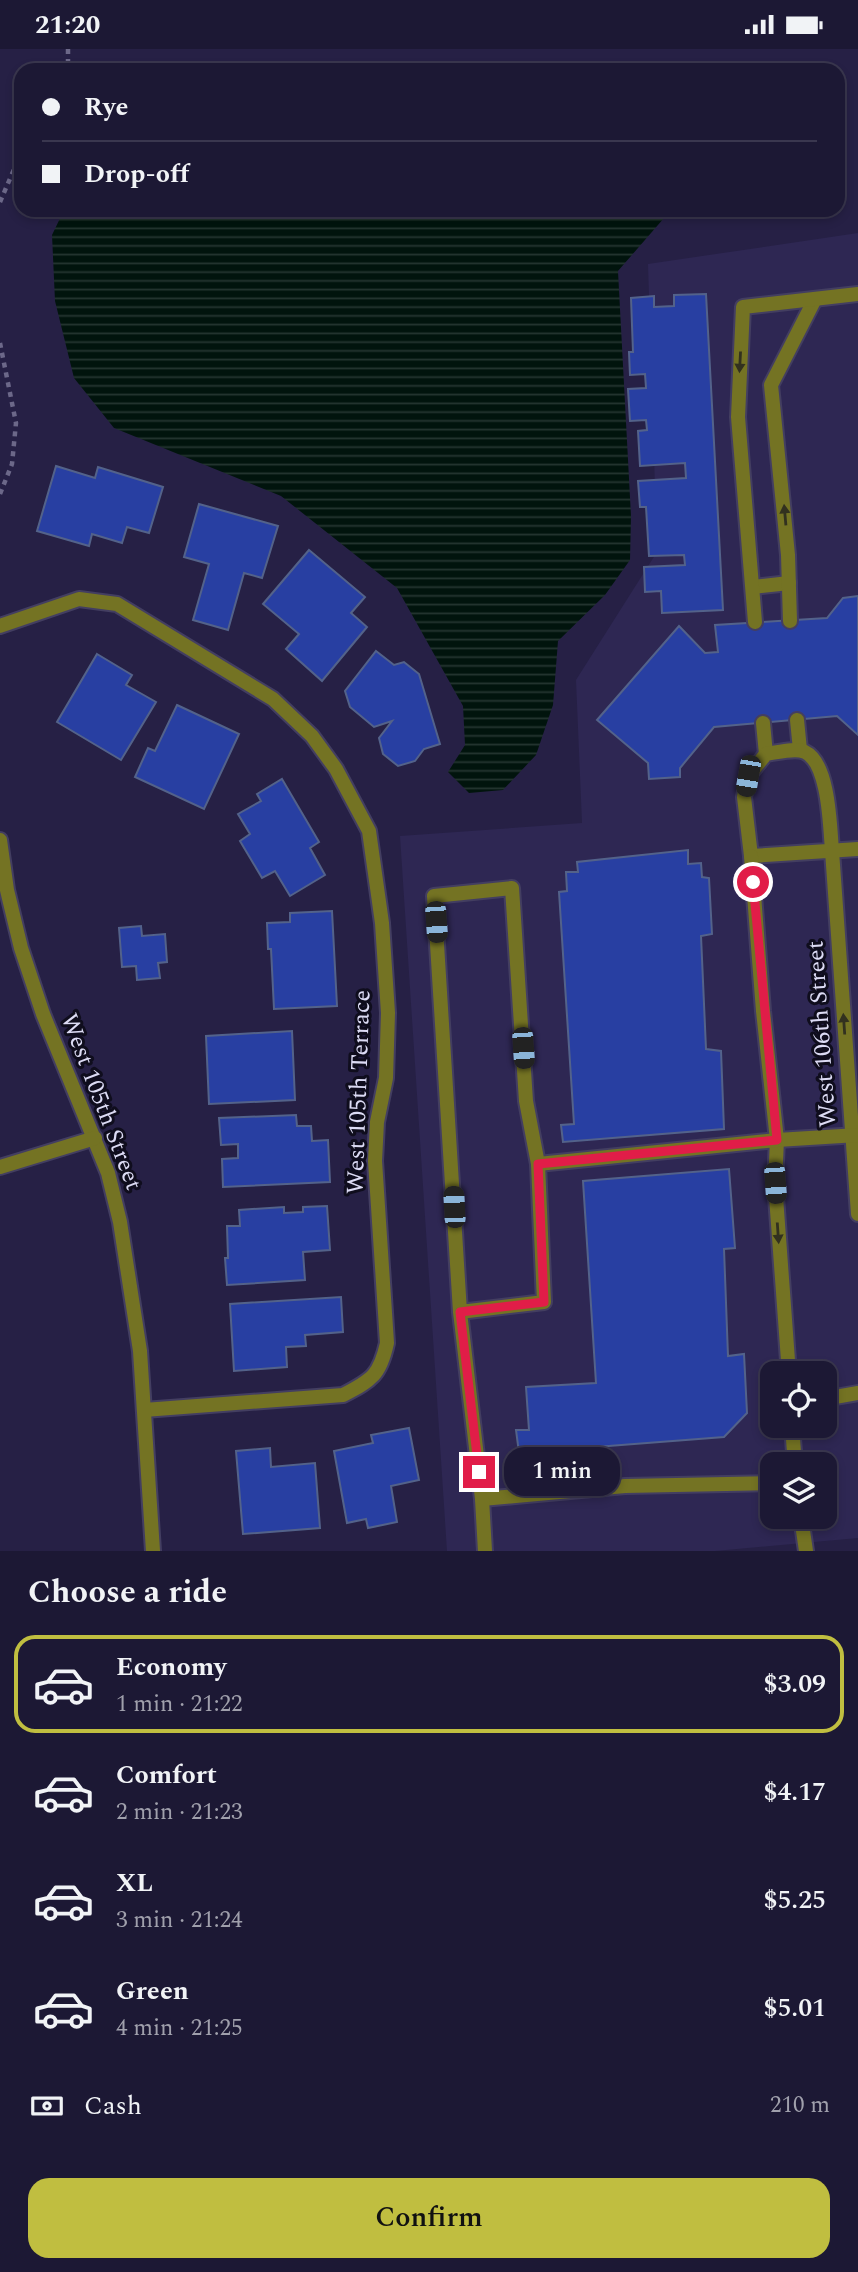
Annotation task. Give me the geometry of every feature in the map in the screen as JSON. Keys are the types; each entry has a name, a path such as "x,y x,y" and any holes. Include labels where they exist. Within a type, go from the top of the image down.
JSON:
{"street":[{"path":"755,622 737,417 743,307 858,294"},
{"path":"790,621 788,555 771,384 815,299"},
{"path":"753,587 789,583"},
{"name":"West 105th Terrace","path":"0,626 79,599 117,604 273,699 312,736 336,769 369,831 382,923 388,1013 386,1077 377,1122 375,1161 387,1343 382,1366 365,1384 343,1395 144,1410"},
{"path":"766,754 800,750 797,720"},
{"path":"764,723 766,754 748,776 744,797 777,1140 775,1183 788,1361"},
{"name":"West 106th Street","path":"800,750 807,752 821,772 828,809 855,1135 858,1214"},
{"name":"West 105th Street","path":"0,840 6,890 20,948 43,1014 108,1173 128,1262 140,1351 153,1551"},
{"path":"751,856 858,849"},
{"path":"460,1312 544,1302 538,1164 526,1101 512,887 434,897 460,1312 482,1499 485,1551"},
{"path":"538,1164 777,1140 855,1135"},
{"path":"0,1167 95,1138"},
{"path":"837,1397 858,1393"},
{"path":"482,1499 625,1486 760,1482"},
{"path":"803,1529 806,1551"}],"path":[{"path":"0,202 14,169"},
{"path":"0,343 16,423 12,464 0,493"}],"shaded area":[{"path":"61,217 665,217 618,271 631,516 630,560 605,595 558,641 553,705 536,755 503,790 469,793 448,772 465,745 463,706 397,588 281,496 114,428 74,378 55,301 52,235"},
{"path":"858,233 858,1538 715,1551 447,1551 400,836 582,823 576,680 657,552 648,264"}],"building":[{"path":"706,294 723,610 662,613 661,591 645,592 644,567 685,565 684,555 649,556 646,507 640,507 638,481 686,478 685,463 640,466 638,431 647,430 646,420 630,421 628,389 646,388 645,374 630,375 629,352 633,352 631,298 654,296 654,307 674,306 674,295"},
{"path":"56,466 95,478 98,467 163,487 149,533 127,527 122,543 92,534 89,546 37,531"},
{"path":"199,504 278,526 262,578 244,573 228,630 193,620 209,564 184,557"},
{"path":"309,550 365,597 351,613 367,627 322,681 286,649 299,634 263,604"},
{"path":"858,596 858,735 837,716 714,727 680,768 680,777 649,779 648,763 597,720 679,626 705,653 718,652 715,625 827,618 843,598"},
{"path":"376,651 394,665 404,662 419,674 440,744 424,749 415,761 398,766 383,754 379,738 392,721 374,727 350,707 345,691"},
{"path":"97,654 132,675 126,685 156,702 121,760 57,722"},
{"path":"177,705 239,734 204,809 135,777 148,748 155,751"},
{"path":"282,779 319,842 310,848 325,875 290,896 275,871 262,878 240,841 250,834 238,814 261,801 257,794"},
{"path":"688,850 688,864 701,863 702,877 709,878 712,934 701,936 706,1049 721,1051 724,1129 563,1142 561,1125 574,1124 559,892 567,891 566,872 578,872 577,862"},
{"path":"332,911 337,1006 274,1009 267,923 290,922 290,913"},
{"path":"141,926 142,936 165,934 167,962 158,963 160,978 137,980 136,966 122,967 119,928"},
{"path":"292,1031 295,1100 209,1104 206,1036"},
{"path":"296,1115 297,1126 311,1126 312,1141 328,1140 330,1182 223,1187 222,1159 238,1158 238,1144 221,1145 219,1118"},
{"path":"729,1169 735,1248 724,1249 728,1356 744,1354 747,1413 724,1437 519,1453 516,1430 529,1430 526,1387 596,1383 583,1181"},
{"path":"327,1206 330,1250 303,1252 305,1280 227,1285 227,1226 240,1226 239,1210 284,1207 284,1213 303,1212 303,1207"},
{"path":"341,1297 343,1332 305,1335 306,1346 286,1347 287,1367 234,1371 230,1304"},
{"path":"409,1428 419,1480 391,1486 397,1522 368,1528 366,1519 347,1523 334,1451 373,1443 371,1435"},
{"path":"270,1448 271,1467 315,1463 320,1528 243,1534 236,1451"}],"route":[{"path":"479,1472 460,1312 544,1302 538,1164 777,1140 753,882"}]}
